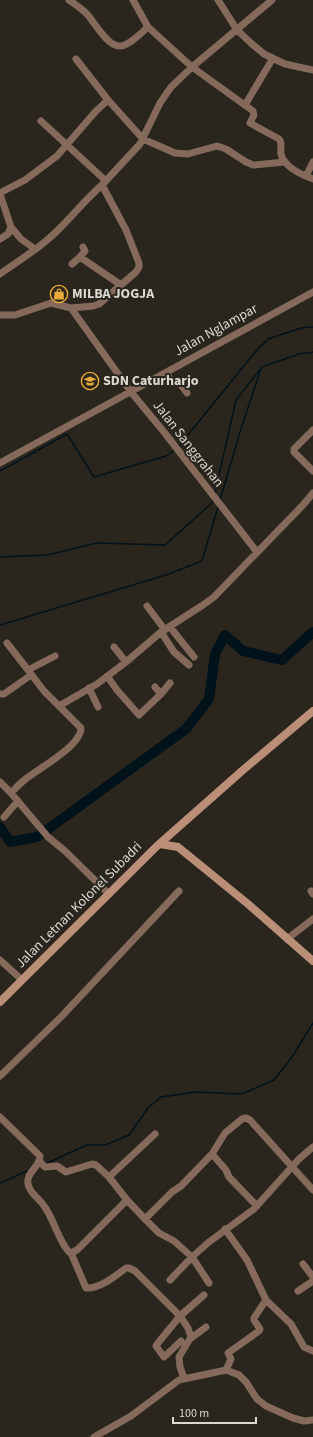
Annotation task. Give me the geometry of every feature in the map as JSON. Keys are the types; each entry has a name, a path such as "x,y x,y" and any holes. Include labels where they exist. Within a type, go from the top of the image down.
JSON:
{"main road":[{"name":"Jalan Letnan Kolonel Subadri","path":"0,1002 160,844 243,770 313,711"},
{"path":"170,835 178,847 313,961"},
{"name":"Jalan Letnan Kolonel Subadri","path":"160,844 178,847"}],"street":[{"path":"69,0 84,12 104,36 115,46 120,47 128,43 148,27"},
{"path":"133,0 148,27 192,67 254,113 250,122 252,125 281,141 281,156 285,162 292,168 309,177 313,162"},
{"path":"0,274 61,228 143,139 150,120 171,87 192,67 272,0"},
{"path":"220,1 238,30 252,44 273,58 292,66 313,70"},
{"path":"245,105 273,58"},
{"path":"76,59 108,100 143,139 179,154 193,153 218,146 253,165 285,162"},
{"path":"35,249 21,239 11,227 0,194 25,180 57,156 108,100"},
{"path":"0,315 15,315 51,303 71,308 99,304 136,272 139,263 126,230 104,183 67,144 42,121"},
{"path":"0,239 8,234 11,227"},
{"path":"72,264 85,251 83,247"},
{"path":"80,257 121,285"},
{"name":"Jalan Nglampar","path":"0,463 313,292"},
{"name":"Jalan Sanggrahan","path":"71,308 130,392 164,432 257,552"},
{"path":"166,373 172,381 178,381 187,393"},
{"path":"313,430 294,450 294,452 313,471"},
{"path":"59,706 107,676 165,630 214,597 313,493"},
{"path":"147,606 165,630 194,657"},
{"path":"165,630 174,652 189,665"},
{"path":"7,643 44,691 81,728 81,733 73,744 27,777 11,793"},
{"path":"114,647 126,662"},
{"path":"0,694 4,694 29,673 54,656"},
{"path":"107,676 139,715 170,683"},
{"path":"155,687 161,694"},
{"path":"89,688 98,707"},
{"path":"0,782 48,837 109,894"},
{"path":"4,817 18,801"},
{"path":"0,1076 61,1017 179,891"},
{"path":"288,939 313,919"},
{"path":"0,960 22,979"},
{"path":"0,1117 40,1156 40,1162 29,1177 28,1183 31,1191 46,1208 67,1250 71,1253 86,1288 92,1288 107,1282 126,1268 129,1268 134,1271 180,1316 188,1328 191,1335 190,1339"},
{"path":"145,1219 172,1192 181,1186 212,1154 225,1133 244,1118 248,1118 293,1166 313,1190"},
{"path":"109,1177 155,1134"},
{"path":"170,1280 192,1257 225,1229 257,1206 293,1166 313,1147"},
{"path":"212,1154 226,1170 229,1177 257,1206"},
{"path":"40,1162 45,1167 56,1166 67,1172 92,1164 96,1165 109,1177 127,1200 159,1233 174,1241 192,1257 209,1283"},
{"path":"71,1253 77,1250 127,1200"},
{"path":"225,1229 247,1260 266,1300 291,1324 304,1347 313,1351"},
{"path":"303,1264 313,1277"},
{"path":"298,1291 313,1281"},
{"path":"181,1341 164,1357 156,1346 180,1316 204,1295"},
{"path":"226,1370 231,1359 228,1353 259,1331 260,1329 254,1318 266,1300"},
{"path":"184,1378 180,1368 180,1352 190,1339 206,1327"},
{"path":"94,1437 125,1420 179,1380 226,1370 239,1375 257,1398 266,1406 293,1418 313,1420"}],"waterway":[{"path":"179,446 256,351 268,339 301,328 313,327"},
{"path":"215,493 236,400 262,367 299,354 313,352"},
{"path":"220,500 261,368"},
{"path":"0,471 67,434 94,477 166,456 175,450"},
{"path":"0,557 47,555 97,543 165,545 212,503 213,500"},
{"path":"0,625 166,575 202,561 218,507"},
{"path":"0,827 10,842 37,837 186,729 209,699 215,654 225,635 243,651 282,660 313,632"},
{"path":"47,1163 87,1145 105,1145 129,1135 148,1108 161,1097 196,1092 242,1094 274,1080 292,1057 313,1023"},
{"path":"0,1183 27,1171"}],"place":[{"name":"MILBA JOGJA","path":"59,294"},
{"name":"SDN Caturharjo","path":"90,381"}]}
